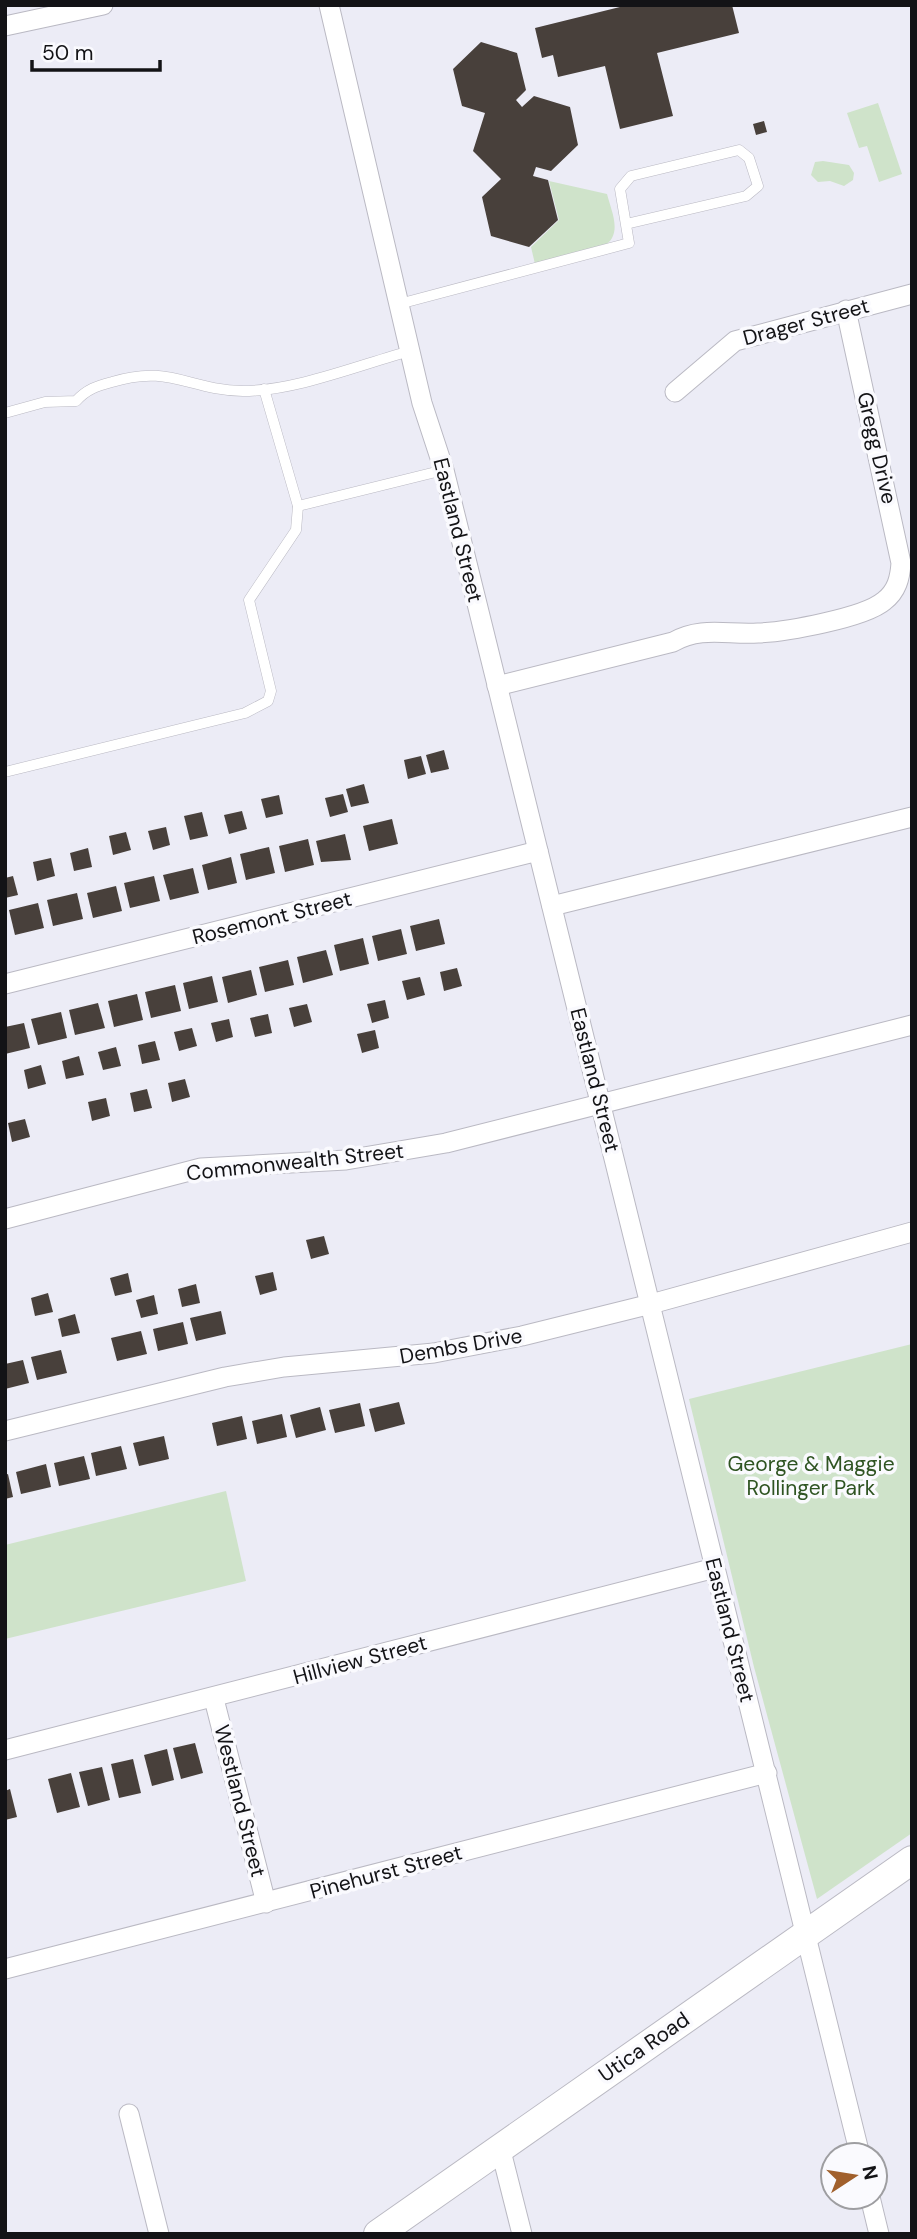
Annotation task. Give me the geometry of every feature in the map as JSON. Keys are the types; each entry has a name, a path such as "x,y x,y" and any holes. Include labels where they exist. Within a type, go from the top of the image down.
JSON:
{"main road":[{"name":"Utica Road","path":"378,2234 912,1860"}],"street":[{"path":"5,26 103,5"},
{"name":"Eastland Street","path":"329,5 422,402 444,470 857,2141"},
{"name":"Drager Street","path":"675,392 734,341 912,294"},
{"name":"Gregg Drive","path":"497,686 673,642 689,633 781,631 867,611 884,601 896,587 901,563 846,310"},
{"path":"552,906 912,817"},
{"name":"Rosemont Street","path":"5,984 538,851"},
{"name":"Commonwealth Street","path":"5,1219 201,1168 345,1160 390,1154 601,1105 912,1025"},
{"name":"Dembs Drive","path":"5,1431 225,1377 284,1367 434,1353 651,1304 912,1232"},
{"name":"Hillview Street","path":"5,1750 214,1699 715,1568"},
{"name":"Westland Street","path":"214,1699 266,1903"},
{"name":"Pinehurst Street","path":"5,1969 767,1773"},
{"path":"128,2115 159,2234"},
{"path":"500,2147 522,2234"},
{"path":"873,2211 879,2234"}],"lane":[{"path":"399,304 629,243 620,189 631,176 739,150 749,158 758,186 747,196 626,224"},
{"path":"5,413 46,402 76,401 86,390 149,373 174,376 206,389 264,389 410,351"},
{"path":"5,772 245,713 268,701 271,691 248,600 296,530 298,506 264,389"},
{"path":"298,506 444,470"}],"green space":[{"path":"878,103 902,174 879,182 867,146 859,148 847,113"},
{"path":"815,162 849,165 854,173 853,180 844,186 830,181 818,182 811,175"},
{"path":"549,181 607,194 615,227 607,244 535,264 531,247 559,220"},
{"name":"George & Maggie Rollinger Park","path":"912,1344 912,1833 817,1899 754,1667 689,1399"},
{"path":"226,1491 246,1581 5,1639 5,1545"}],"building":[{"path":"628,5 732,5 739,33 657,53 673,116 620,129 605,66 558,77 553,55 542,58 535,28"},
{"path":"481,42 517,53 526,90 516,100 522,107 534,96 570,107 578,145 551,171 536,167 533,176 548,180 558,220 529,247 491,236 482,197 501,179 473,151 485,113 462,106 453,69"},
{"path":"764,121 767,132 756,135 753,124"},
{"path":"444,750 449,769 431,773 426,755"},
{"path":"421,756 426,774 408,779 404,760"},
{"path":"364,784 369,803 351,807 346,789"},
{"path":"343,794 348,812 330,817 325,798"},
{"path":"279,795 283,814 266,818 261,799"},
{"path":"242,811 247,829 229,834 224,815"},
{"path":"202,812 208,836 190,840 184,816"},
{"path":"392,819 398,844 369,851 363,826"},
{"path":"166,827 170,845 153,850 148,831"},
{"path":"126,832 131,850 113,855 109,836"},
{"path":"345,834 351,860 321,862 316,841"},
{"path":"308,839 314,865 285,872 279,846"},
{"path":"269,847 275,873 246,880 240,854"},
{"path":"88,848 92,867 74,871 70,853"},
{"path":"231,857 237,883 208,890 202,865"},
{"path":"51,858 55,876 37,881 33,862"},
{"path":"193,868 199,893 170,900 163,875"},
{"path":"13,876 18,895 5,898 5,878"},
{"path":"154,876 160,901 130,908 124,883"},
{"path":"116,886 122,911 93,918 87,893"},
{"path":"77,893 83,919 53,926 47,900"},
{"path":"38,903 44,928 15,935 9,910"},
{"path":"439,919 445,944 416,951 410,926"},
{"path":"401,929 407,954 378,961 372,936"},
{"path":"363,938 369,964 340,971 334,945"},
{"path":"326,950 333,975 303,983 297,957"},
{"path":"288,960 294,985 265,992 259,967"},
{"path":"457,968 462,986 444,991 440,972"},
{"path":"251,970 257,995 228,1003 222,977"},
{"path":"212,976 218,1002 189,1009 183,983"},
{"path":"420,977 425,995 407,1000 402,981"},
{"path":"175,985 181,1011 151,1018 145,992"},
{"path":"137,994 143,1020 114,1027 108,1001"},
{"path":"385,1000 389,1018 372,1023 367,1004"},
{"path":"98,1003 105,1028 75,1035 69,1010"},
{"path":"307,1004 312,1022 294,1027 289,1008"},
{"path":"61,1012 67,1038 38,1045 31,1019"},
{"path":"268,1014 272,1033 255,1037 250,1018"},
{"path":"229,1019 233,1037 216,1042 211,1023"},
{"path":"24,1023 30,1048 5,1054 5,1027"},
{"path":"192,1028 197,1046 179,1051 174,1032"},
{"path":"375,1030 379,1048 362,1053 357,1034"},
{"path":"155,1041 160,1060 142,1064 138,1045"},
{"path":"116,1047 121,1066 103,1070 98,1052"},
{"path":"79,1056 84,1075 66,1079 62,1061"},
{"path":"41,1065 46,1084 28,1089 24,1070"},
{"path":"185,1079 190,1097 172,1102 168,1083"},
{"path":"147,1089 152,1108 134,1112 130,1093"},
{"path":"106,1098 110,1116 92,1121 88,1102"},
{"path":"25,1119 30,1137 12,1142 8,1123"},
{"path":"324,1236 329,1254 311,1259 306,1240"},
{"path":"273,1272 277,1290 260,1295 255,1276"},
{"path":"128,1273 132,1292 115,1296 110,1278"},
{"path":"196,1284 200,1303 182,1307 178,1289"},
{"path":"48,1293 53,1312 35,1316 31,1298"},
{"path":"154,1295 158,1314 141,1318 136,1300"},
{"path":"221,1311 226,1334 196,1341 190,1318"},
{"path":"75,1314 80,1333 62,1337 58,1319"},
{"path":"183,1322 188,1344 158,1351 153,1329"},
{"path":"141,1331 147,1354 117,1361 111,1338"},
{"path":"61,1350 67,1373 37,1380 31,1357"},
{"path":"23,1360 29,1383 5,1389 5,1364"},
{"path":"399,1402 405,1424 375,1432 369,1409"},
{"path":"360,1403 365,1426 335,1433 329,1410"},
{"path":"320,1407 326,1430 296,1438 290,1415"},
{"path":"282,1414 287,1437 257,1444 252,1421"},
{"path":"242,1416 247,1439 217,1446 212,1423"},
{"path":"164,1436 169,1459 139,1466 133,1443"},
{"path":"121,1446 127,1469 96,1476 91,1453"},
{"path":"84,1456 90,1479 59,1486 54,1463"},
{"path":"46,1464 51,1487 21,1494 16,1472"},
{"path":"8,1474 13,1497 5,1499 5,1475"},
{"path":"195,1743 203,1773 181,1779 173,1748"},
{"path":"167,1749 174,1780 152,1786 144,1755"},
{"path":"133,1759 141,1793 119,1798 111,1764"},
{"path":"102,1767 110,1800 88,1806 79,1772"},
{"path":"71,1773 80,1807 57,1813 48,1779"},
{"path":"10,1789 17,1817 5,1820 5,1791"}]}
